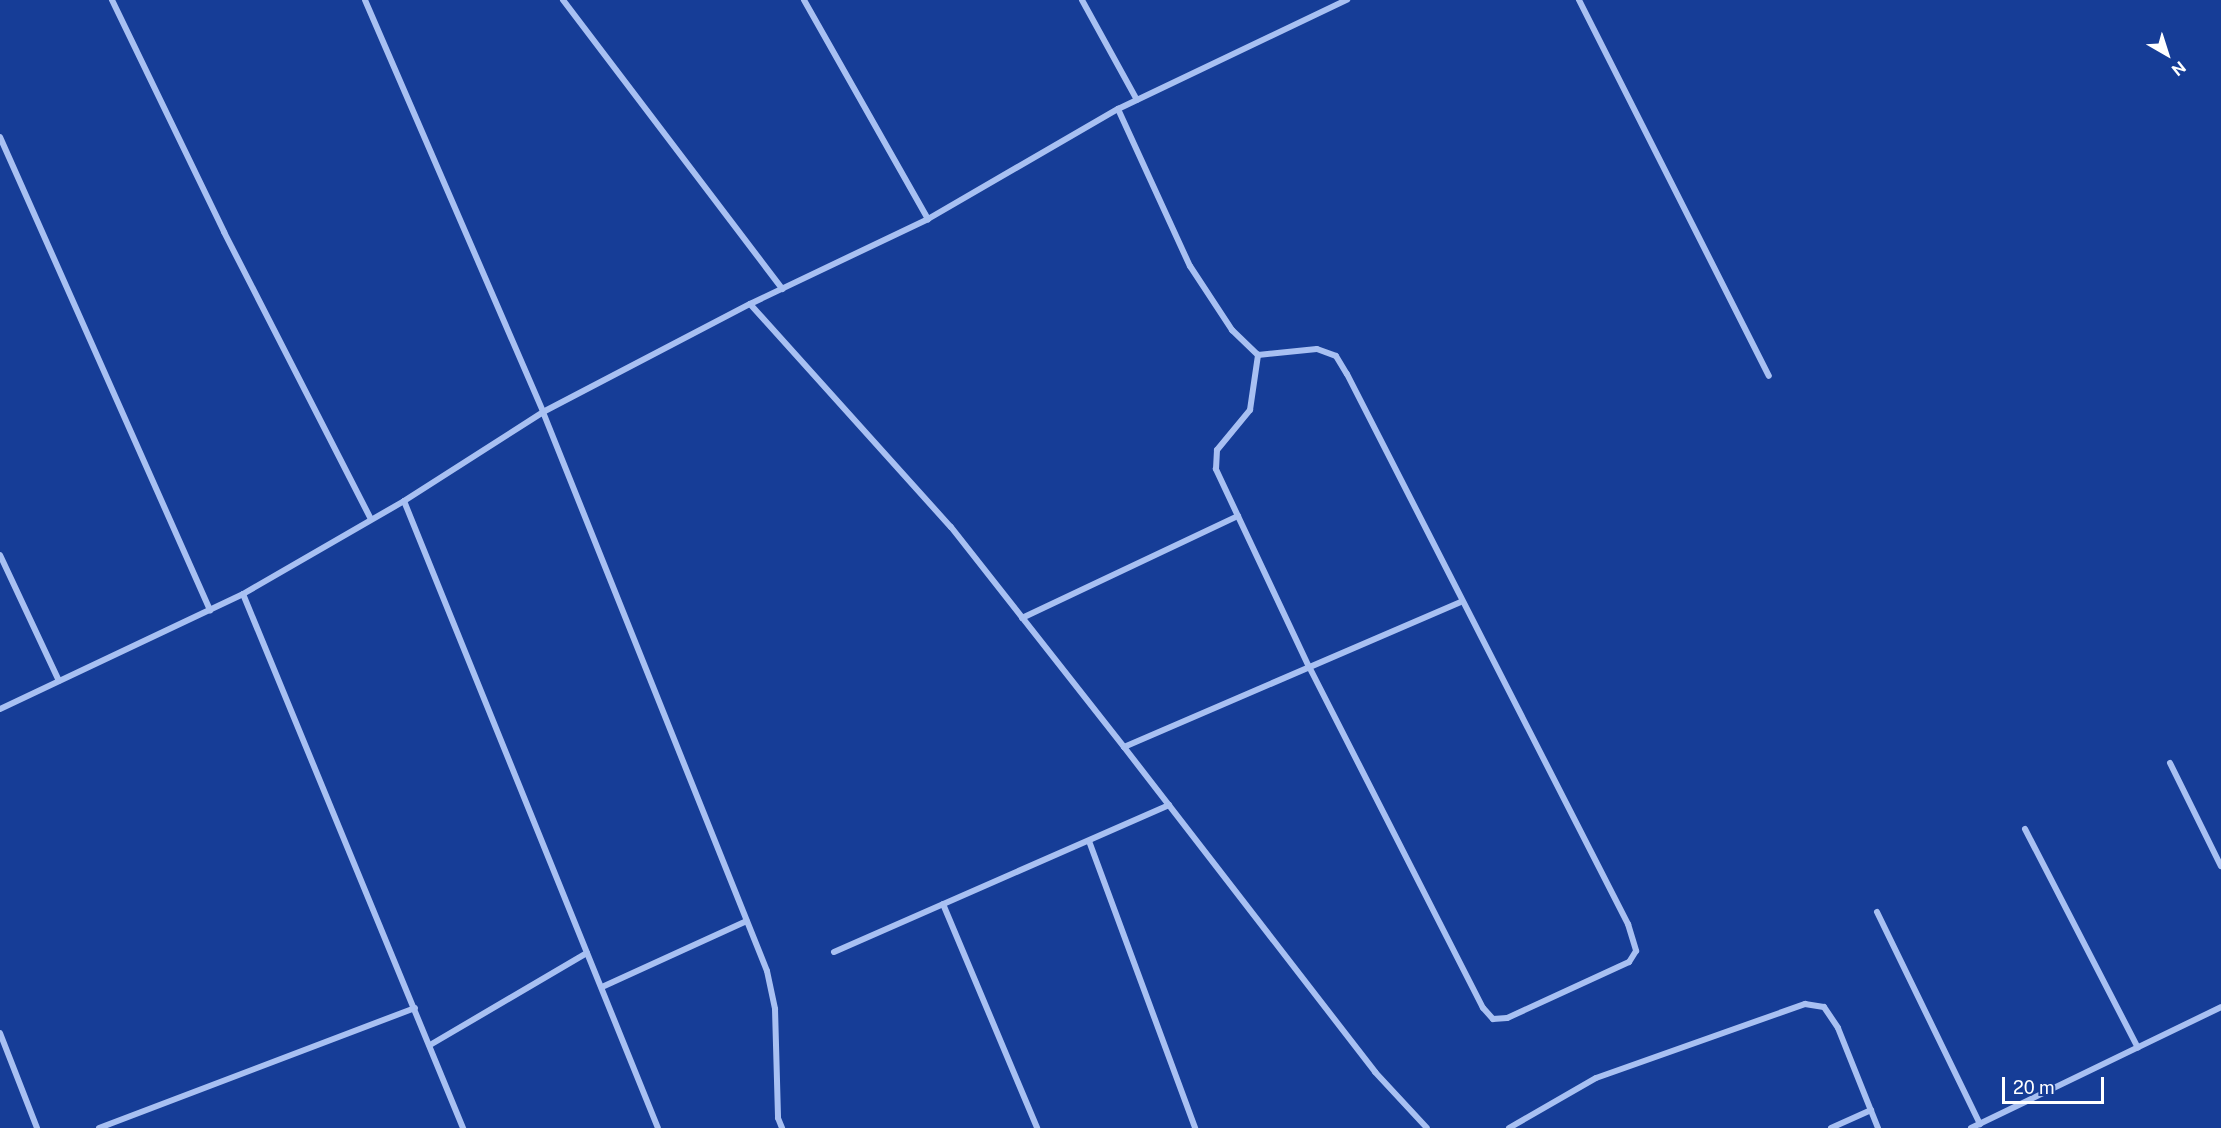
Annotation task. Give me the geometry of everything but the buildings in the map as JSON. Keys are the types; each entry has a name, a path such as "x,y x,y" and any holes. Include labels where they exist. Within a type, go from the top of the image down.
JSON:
{"street":[{"path":"112,0 224,232 371,519"},
{"path":"365,0 543,412 767,971 775,1009 778,1118 782,1128"},
{"path":"804,0 928,219"},
{"path":"1082,0 1137,100"},
{"path":"1579,0 1769,376"},
{"path":"567,1 782,289"},
{"path":"0,709 243,594 404,501 543,412 750,304 928,219 1119,109 1345,1"},
{"path":"1119,109 1190,266 1232,330 1258,354 1317,349 1336,356 1460,602 1628,924 1636,951 1629,962 1507,1018 1493,1019 1483,1008 1309,667 1238,516 1215,460 1217,450 1250,410 1258,354"},
{"path":"0,137 210,610"},
{"path":"750,304 951,527 1375,1072 1427,1128"},
{"path":"404,501 658,1128"},
{"path":"1022,618 1238,516"},
{"path":"0,555 59,681"},
{"path":"243,594 463,1128"},
{"path":"1124,747 1460,602"},
{"path":"2170,763 2221,866"},
{"path":"834,952 1169,806"},
{"path":"2025,829 2138,1048"},
{"path":"1089,841 1196,1128"},
{"path":"943,904 1037,1128"},
{"path":"1877,912 1980,1124"},
{"path":"602,987 747,921"},
{"path":"430,1045 587,953"},
{"path":"1509,1128 1596,1078 1805,1004 1824,1007 1838,1028 1878,1128"},
{"path":"1971,1128 2221,1007"},
{"path":"99,1128 415,1008"},
{"path":"0,1033 38,1128"},
{"path":"1831,1128 1871,1110"}]}
